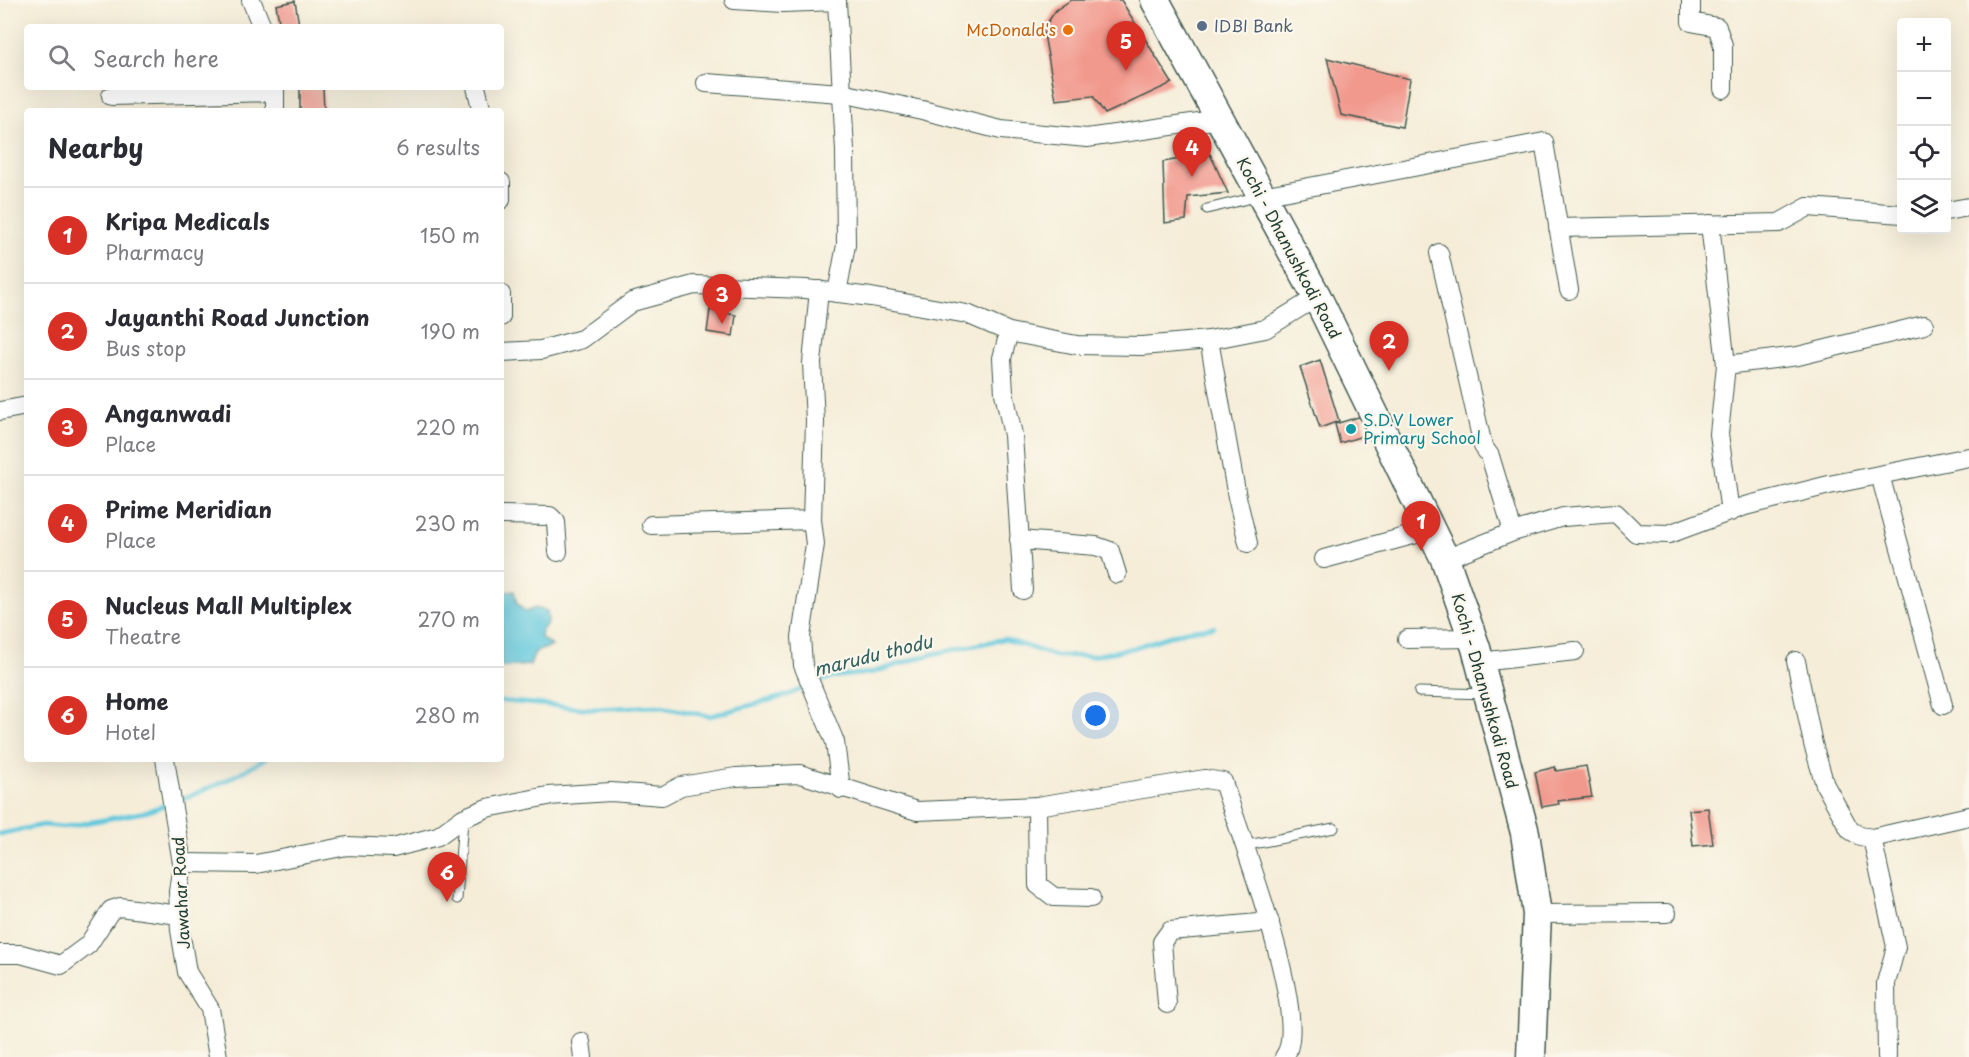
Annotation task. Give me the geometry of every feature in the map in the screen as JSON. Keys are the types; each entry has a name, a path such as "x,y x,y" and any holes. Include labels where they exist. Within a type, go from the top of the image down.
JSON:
{"highway":[{"name":"Kochi - Dhanushkodi Road","path":"1155,0 1317,297 1445,559 1476,650 1525,833 1537,914 1531,1057"}],"street":[{"path":"251,0 261,24"},
{"path":"735,0 783,3 837,1 845,151 846,245 837,293"},
{"path":"1691,0 1691,22 1717,27 1724,45 1723,89"},
{"path":"706,83 841,93 1001,130 1087,138 1220,119"},
{"path":"111,96 252,90"},
{"path":"274,108 275,90"},
{"path":"477,90 481,108"},
{"path":"1262,196 1544,142 1569,290"},
{"path":"1558,228 1779,223 1808,207 1897,214"},
{"path":"1951,209 1969,207"},
{"path":"1710,224 1726,364 1719,434 1730,512"},
{"path":"1439,253 1482,446 1490,456 1513,532"},
{"path":"504,352 541,350 582,339 632,302 693,285 819,290 967,314 1009,332 1077,345 1142,346 1209,340 1265,329 1317,297"},
{"path":"819,290 812,363 815,421 812,520 815,544 801,637 803,665 835,742 841,789"},
{"path":"1726,364 1798,356 1924,325"},
{"path":"1009,332 1002,358 1004,393 1013,435 1023,590"},
{"path":"1209,340 1237,497 1248,543"},
{"path":"0,411 24,407"},
{"path":"1445,559 1513,532 1563,517 1616,513 1636,533 1669,534 1730,512 1829,485 1969,456"},
{"path":"1880,475 1943,705"},
{"path":"504,515 550,516 556,522 558,552"},
{"path":"651,525 812,520"},
{"path":"1324,559 1431,530"},
{"path":"1018,540 1096,546 1110,551 1117,574"},
{"path":"1407,639 1476,650 1575,651"},
{"path":"1796,661 1813,744 1825,785 1850,830 1860,836 1872,838 1969,816"},
{"name":"Jawahar Road","path":"166,762 174,802 182,863 178,892 179,915 187,972 210,1009 218,1057"},
{"path":"182,863 256,864 346,846 393,848 438,837 463,818 487,808 548,796 611,792 662,796 681,786 736,777 800,774 841,789 917,811 1037,806 1205,779 1223,782 1270,922 1291,1010 1290,1050 1284,1057"},
{"path":"1037,806 1038,885 1054,897 1091,898"},
{"path":"1872,838 1896,946 1886,983 1887,1057"},
{"path":"0,954 21,954 61,965 88,945 111,910 120,907 179,915"},
{"path":"1537,914 1667,914"},
{"path":"1167,1004 1162,942 1170,931 1270,922"}],"lane":[{"path":"1207,209 1249,201 1262,196"},
{"path":"1419,692 1488,694"},
{"path":"457,899 463,818"},
{"path":"1243,846 1334,828"}],"water":[{"path":"514,591 517,604 526,612 535,608 547,611 548,622 542,630 541,638 552,646 535,652 530,665 504,667 504,592"}],"building":[{"path":"1071,0 1121,0 1172,83 1105,114 1093,96 1056,100 1043,29 1056,10"},
{"path":"295,1 299,24 279,24 276,5"},
{"path":"1327,58 1410,79 1402,127 1341,115"},
{"path":"300,90 323,90 324,108 300,108"},
{"path":"1210,154 1228,193 1188,197 1186,220 1165,223 1163,162"},
{"path":"710,310 736,315 733,336 707,332"},
{"name":"S.D.V Lower Primary School","path":"1320,360 1339,421 1320,428 1300,367"},
{"name":"S.D.V Lower Primary School","path":"1362,416 1366,435 1340,443 1335,424"},
{"path":"1586,766 1592,797 1558,801 1559,804 1542,807 1535,772 1555,767 1556,771"},
{"path":"1708,808 1713,844 1693,846 1689,810"}],"waterway":[{"name":"marudu thodu","path":"815,684 832,677 871,673 929,655 1004,639 1055,656 1092,656 1133,648 1185,631 1214,627"},
{"name":"marudu thodu","path":"504,701 592,709 656,706 710,716 785,696 807,687"},
{"name":"marudu thodu","path":"176,802 225,781 260,762"},
{"name":"marudu thodu","path":"0,834 43,825 64,827 145,812 168,804"}],"place":[{"name":"IDBI Bank","path":"1202,26"},
{"name":"McDonald's","path":"1068,30"},
{"name":"Nucleus Mall Multiplex","path":"1126,71"},
{"name":"Prime Meridian","path":"1192,177"},
{"name":"Anganwadi","path":"722,324"},
{"name":"Jayanthi Road Junction","path":"1389,371"},
{"name":"S.D.V Lower Primary School","path":"1351,429"},
{"name":"Kripa Medicals","path":"1421,551"},
{"name":"Home","path":"447,902"}]}
